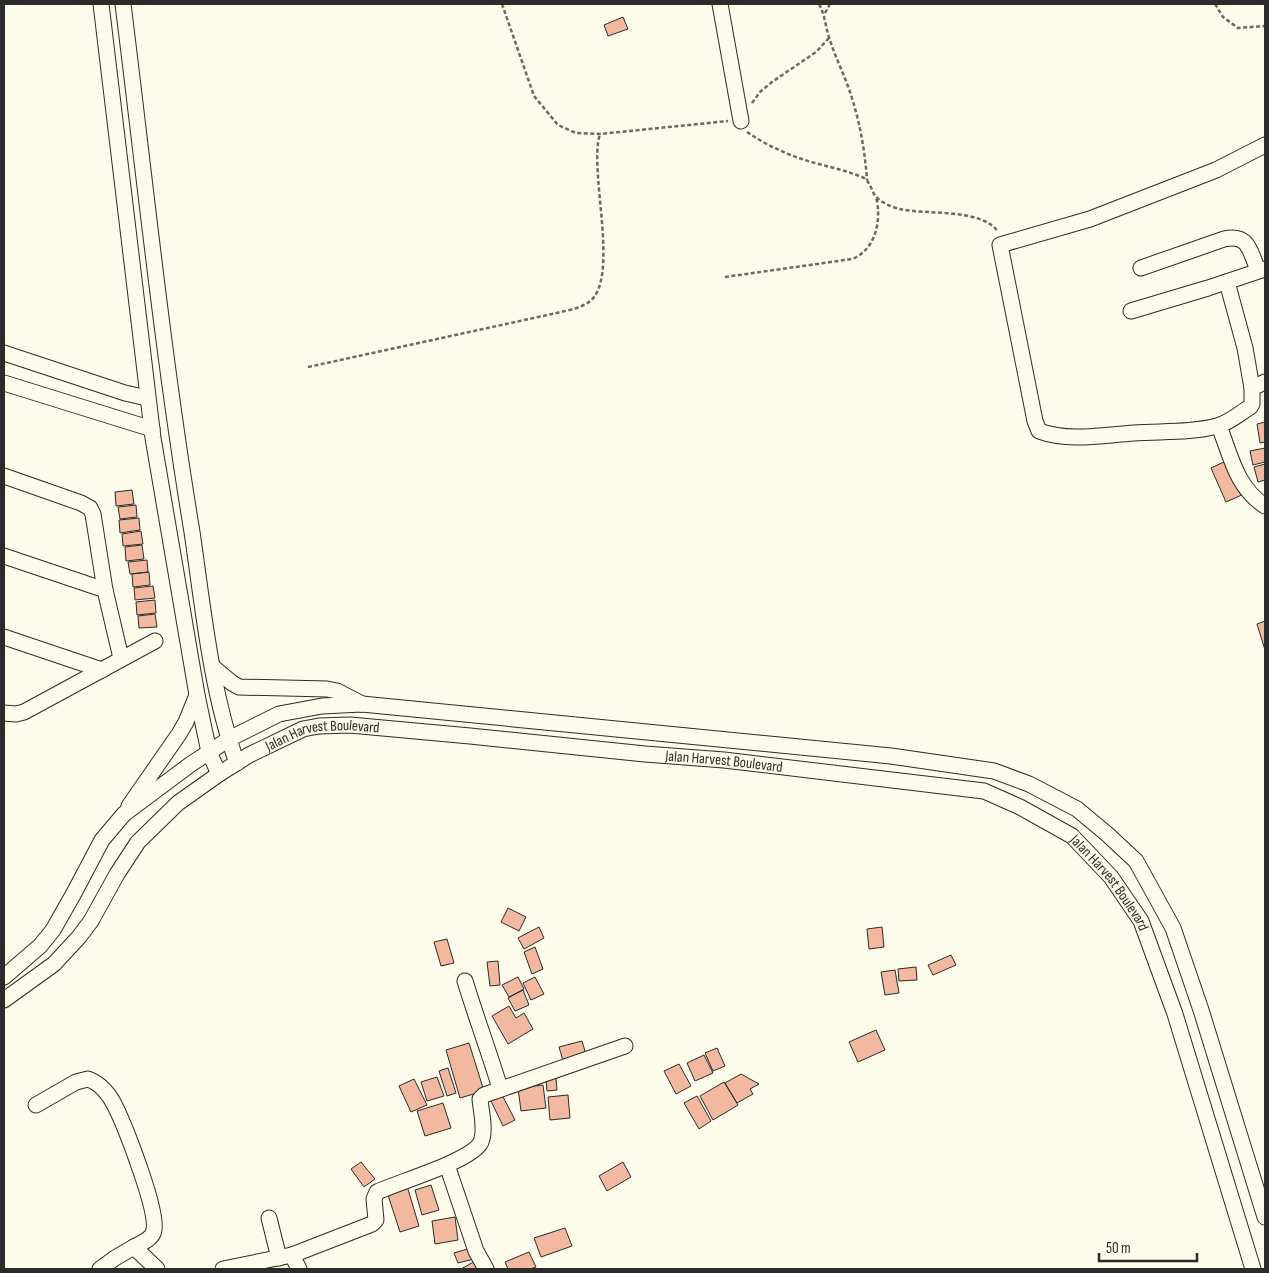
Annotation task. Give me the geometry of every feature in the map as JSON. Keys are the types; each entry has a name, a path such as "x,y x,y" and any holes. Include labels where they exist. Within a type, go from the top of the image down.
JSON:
{"street":[{"path":"100,4 147,398 197,695 209,752 219,774"},
{"path":"123,4 176,438 213,667 229,740 237,762"},
{"path":"720,4 741,121"},
{"path":"1227,282 1245,348 1259,385 1250,407 1219,426 1169,433 1134,433 1084,437 1052,435 1039,431 1035,421 1000,245 1090,219 1216,170 1265,146"},
{"path":"1130,311 1262,270 1247,245 1238,238 1224,240 1141,268"},
{"path":"4,353 126,393 147,398"},
{"path":"4,383 152,429"},
{"path":"1219,426 1236,472 1249,493 1265,506"},
{"path":"4,476 81,503 90,508 93,514 105,590 121,658"},
{"path":"4,556 105,590"},
{"path":"4,637 102,670"},
{"path":"4,713 16,714 24,712 154,641"},
{"path":"213,667 239,687 327,689 362,704"},
{"path":"124,814 140,788 179,734 197,695"},
{"name":"Jalan Harvest Boulevard","path":"4,976 40,946 53,930 102,840 124,814 209,752 279,714 322,706 362,704 891,756 994,771 1029,784 1078,809 1136,861 1173,928 1202,1010 1265,1217"},
{"name":"Jalan Harvest Boulevard","path":"4,1000 54,964 79,937 91,921 117,874 138,842 178,803 237,762 303,729 318,726 350,725 724,760 984,791 1020,807 1072,836 1111,877 1141,921 1175,1014 1253,1269"},
{"path":"645,754 646,732"},
{"path":"465,981 476,1020 500,1088"},
{"path":"224,1269 286,1256 372,1224 376,1220 374,1199 377,1192 455,1161 480,1144 482,1129 481,1097 500,1088 624,1046"},
{"path":"36,1104 76,1082 88,1079 99,1085 114,1104 134,1151 149,1196 155,1230 153,1234 100,1269"},
{"path":"446,1165 476,1251 486,1269"},
{"path":"269,1218 286,1256 299,1269"},
{"path":"134,1247 157,1269"}],"path":[{"path":"502,4 534,96 558,125 576,133 600,134 741,121"},
{"path":"725,278 852,259 861,256 871,243 878,221 879,207 876,196 867,180 866,156 851,94 829,38 824,14 819,4"},
{"path":"824,14 830,4"},
{"path":"1216,4 1223,17 1238,28 1265,26"},
{"path":"741,121 760,92 816,52 829,38"},
{"path":"741,121 748,133 782,151 867,180"},
{"path":"308,367 552,314 581,307 590,302 597,293 601,282 603,261 604,230 597,149 600,134"},
{"path":"876,196 898,209 981,219 997,230 1001,240 1000,245"}],"building":[{"path":"623,17 628,29 608,36 604,25"},
{"path":"1265,422 1265,442 1260,443 1257,424"},
{"path":"1265,448 1265,462 1253,465 1250,451"},
{"path":"1228,460 1244,494 1226,502 1211,468"},
{"path":"1265,464 1265,480 1258,482 1254,467"},
{"path":"132,490 134,504 116,506 115,492"},
{"path":"136,505 137,517 120,519 118,507"},
{"path":"139,518 140,530 120,533 119,520"},
{"path":"141,531 143,544 123,546 122,534"},
{"path":"142,545 144,559 126,561 125,547"},
{"path":"147,560 148,572 130,574 128,562"},
{"path":"149,572 150,585 133,587 132,574"},
{"path":"153,586 155,598 135,600 134,588"},
{"path":"155,600 156,613 137,615 136,602"},
{"path":"155,614 157,627 139,628 138,616"},
{"path":"1265,621 1265,650 1257,624"},
{"path":"508,908 526,917 519,931 501,922"},
{"path":"539,927 544,938 524,949 518,938"},
{"path":"882,927 884,947 869,949 867,929"},
{"path":"447,939 454,963 441,966 434,942"},
{"path":"535,947 543,969 532,974 524,952"},
{"path":"951,955 956,965 933,975 928,965"},
{"path":"498,961 500,985 490,986 487,962"},
{"path":"916,967 917,980 899,981 898,969"},
{"path":"895,970 899,993 885,995 881,972"},
{"path":"518,977 524,989 509,997 502,985"},
{"path":"535,977 544,994 531,1000 523,983"},
{"path":"523,990 529,1005 515,1011 508,998"},
{"path":"509,1006 516,1018 524,1013 533,1029 508,1044 492,1016"},
{"path":"876,1030 885,1050 858,1062 849,1042"},
{"path":"582,1041 587,1058 564,1064 559,1047"},
{"path":"469,1043 484,1091 460,1098 446,1050"},
{"path":"717,1048 725,1066 713,1071 705,1053"},
{"path":"704,1055 713,1073 695,1081 687,1063"},
{"path":"679,1064 691,1086 676,1094 664,1071"},
{"path":"448,1068 456,1093 447,1096 439,1071"},
{"path":"741,1074 759,1084 750,1089 753,1094 737,1103 725,1083"},
{"path":"437,1077 444,1096 427,1101 421,1082"},
{"path":"556,1078 557,1090 547,1091 546,1079"},
{"path":"414,1079 427,1105 411,1112 399,1086"},
{"path":"724,1082 738,1105 713,1120 700,1096"},
{"path":"543,1085 546,1108 521,1111 518,1088"},
{"path":"500,1091 515,1120 503,1126 489,1097"},
{"path":"568,1095 570,1118 550,1120 548,1097"},
{"path":"697,1096 711,1121 699,1129 684,1103"},
{"path":"443,1103 451,1128 425,1136 417,1111"},
{"path":"361,1162 375,1179 364,1187 351,1169"},
{"path":"623,1162 631,1177 607,1191 599,1176"},
{"path":"431,1185 439,1210 422,1215 415,1190"},
{"path":"407,1186 419,1226 400,1232 387,1192"},
{"path":"455,1217 458,1240 435,1244 432,1221"},
{"path":"565,1228 572,1246 541,1257 534,1238"},
{"path":"471,1248 474,1259 458,1263 454,1253"},
{"path":"529,1252 536,1267 530,1269 508,1269 505,1262"},
{"path":"477,1260 482,1269 461,1269"}]}
